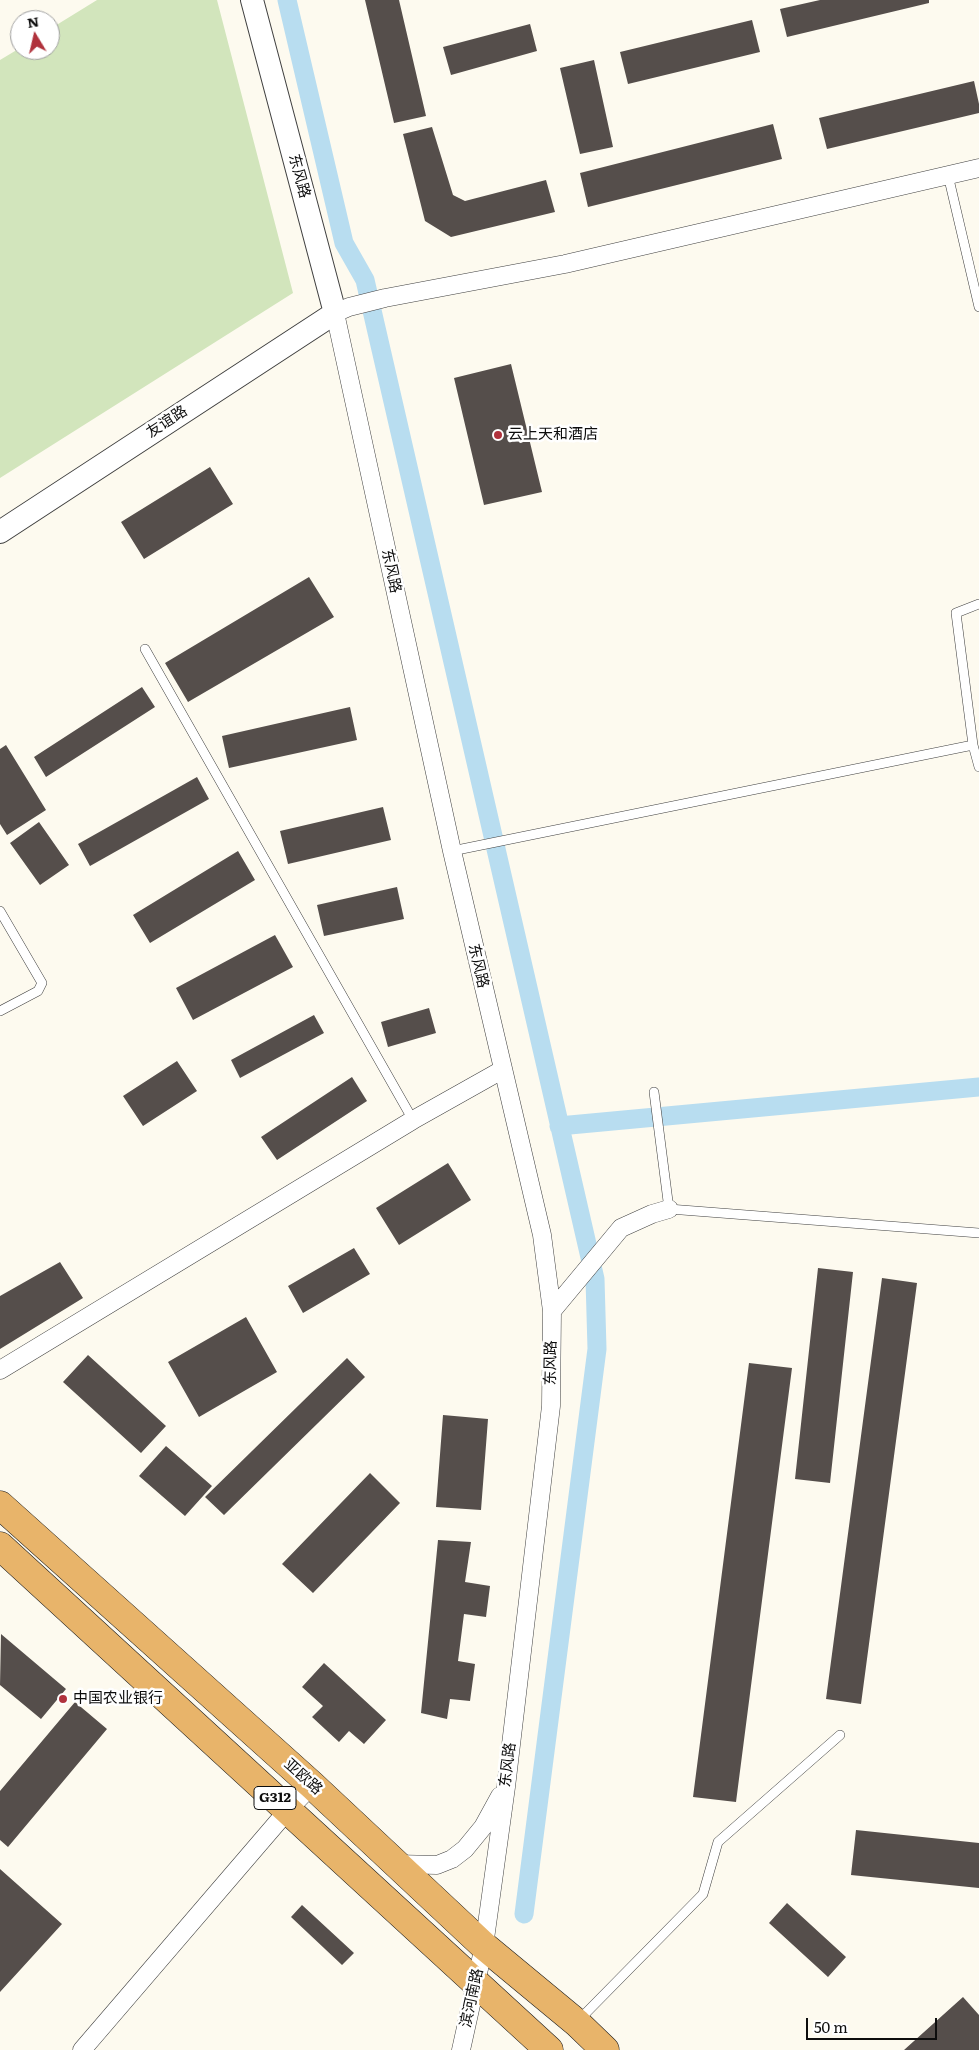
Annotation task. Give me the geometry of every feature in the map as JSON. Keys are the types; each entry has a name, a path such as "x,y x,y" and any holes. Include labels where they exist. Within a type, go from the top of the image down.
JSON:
{"highway":[{"name":"亚欧路","path":"0,1505 312,1785 484,1946 576,2023 605,2050"},
{"name":"G312","path":"0,1546 550,2050"}],"street":[{"name":"东风路","path":"252,0 342,310 452,851 542,1234 552,1311 550,1406 506,1787 484,1946"},
{"path":"342,310 385,298 565,264 979,168"},
{"name":"友谊路","path":"0,532 342,310"},
{"path":"0,1370 413,1120 502,1070"},
{"path":"552,1311 621,1228 652,1214 669,1209"},
{"path":"82,2050 288,1810 312,1785"},
{"path":"396,1864 437,1865 452,1859 466,1849 483,1827 506,1787"},
{"name":"滨河南路","path":"461,2050 484,1946"}],"lane":[{"path":"948,175 979,307"},
{"path":"979,604 956,613 973,745 979,767"},
{"path":"145,649 413,1120"},
{"path":"452,851 973,745"},
{"path":"0,911 42,983 38,991 0,1011"},
{"path":"654,1092 657,1130 669,1209 979,1232"},
{"path":"576,2023 703,1894 718,1842 840,1735"}],"green space":[{"path":"97,0 217,0 293,293 0,478 0,60 10,54 10,60 60,60 60,23"}],"building":[{"path":"365,0 399,0 426,116 394,123"},
{"path":"820,0 929,0 929,3 787,37 780,9"},
{"path":"752,20 760,52 628,84 620,52"},
{"path":"530,24 537,51 451,75 443,47"},
{"path":"594,60 613,147 580,154 560,68"},
{"path":"974,81 979,113 827,149 819,118"},
{"path":"773,124 782,159 588,207 580,173"},
{"path":"432,127 453,195 465,201 546,180 555,212 451,237 425,221 403,134"},
{"path":"511,364 542,492 484,505 454,378"},
{"path":"210,467 233,504 144,559 121,522"},
{"path":"309,577 334,617 188,702 165,663"},
{"path":"142,687 155,707 46,777 34,757"},
{"path":"350,707 357,740 229,768 222,736"},
{"path":"6,745 46,810 7,835 0,824 0,749"},
{"path":"197,777 209,799 90,866 78,844"},
{"path":"383,807 391,840 288,864 280,831"},
{"path":"39,822 69,865 40,885 10,843"},
{"path":"238,851 255,880 150,943 133,915"},
{"path":"397,887 404,919 324,936 317,905"},
{"path":"275,935 293,967 193,1020 176,988"},
{"path":"429,1008 436,1033 388,1047 381,1022"},
{"path":"314,1015 324,1033 240,1078 231,1060"},
{"path":"177,1061 197,1091 143,1126 123,1096"},
{"path":"352,1077 367,1101 277,1160 261,1137"},
{"path":"448,1163 471,1200 399,1245 376,1208"},
{"path":"354,1248 370,1274 303,1313 288,1286"},
{"path":"60,1262 83,1298 0,1349 0,1296"},
{"path":"818,1268 853,1272 830,1483 795,1479"},
{"path":"882,1278 917,1283 861,1704 826,1699"},
{"path":"246,1317 277,1372 199,1417 168,1362"},
{"path":"88,1355 166,1426 141,1453 63,1382"},
{"path":"347,1358 365,1377 224,1515 205,1497"},
{"path":"749,1363 792,1368 736,1802 693,1797"},
{"path":"443,1415 488,1419 481,1510 436,1507"},
{"path":"166,1446 212,1486 185,1516 139,1476"},
{"path":"370,1473 400,1503 313,1593 282,1564"},
{"path":"438,1540 471,1542 465,1582 490,1586 486,1617 464,1614 458,1661 475,1664 470,1701 450,1699 447,1719 421,1713"},
{"path":"1,1634 66,1689 41,1719 0,1685"},
{"path":"324,1663 386,1720 364,1744 349,1731 339,1742 312,1717 323,1706 302,1687"},
{"path":"75,1702 107,1729 8,1847 0,1840 0,1791"},
{"path":"856,1830 979,1843 979,1888 851,1875"},
{"path":"0,1869 62,1924 0,1992"},
{"path":"787,1903 846,1957 828,1977 769,1923"},
{"path":"302,1905 354,1953 342,1965 291,1917"},
{"path":"963,1997 979,2015 979,2050 904,2050"}],"waterway":[{"path":"287,0 344,243 365,280 595,1279 597,1349 524,1914"},
{"path":"559,1126 979,1087"}],"place":[{"name":"云上天和酒店","path":"498,435"},
{"name":"中国农业银行","path":"63,1699"}]}
